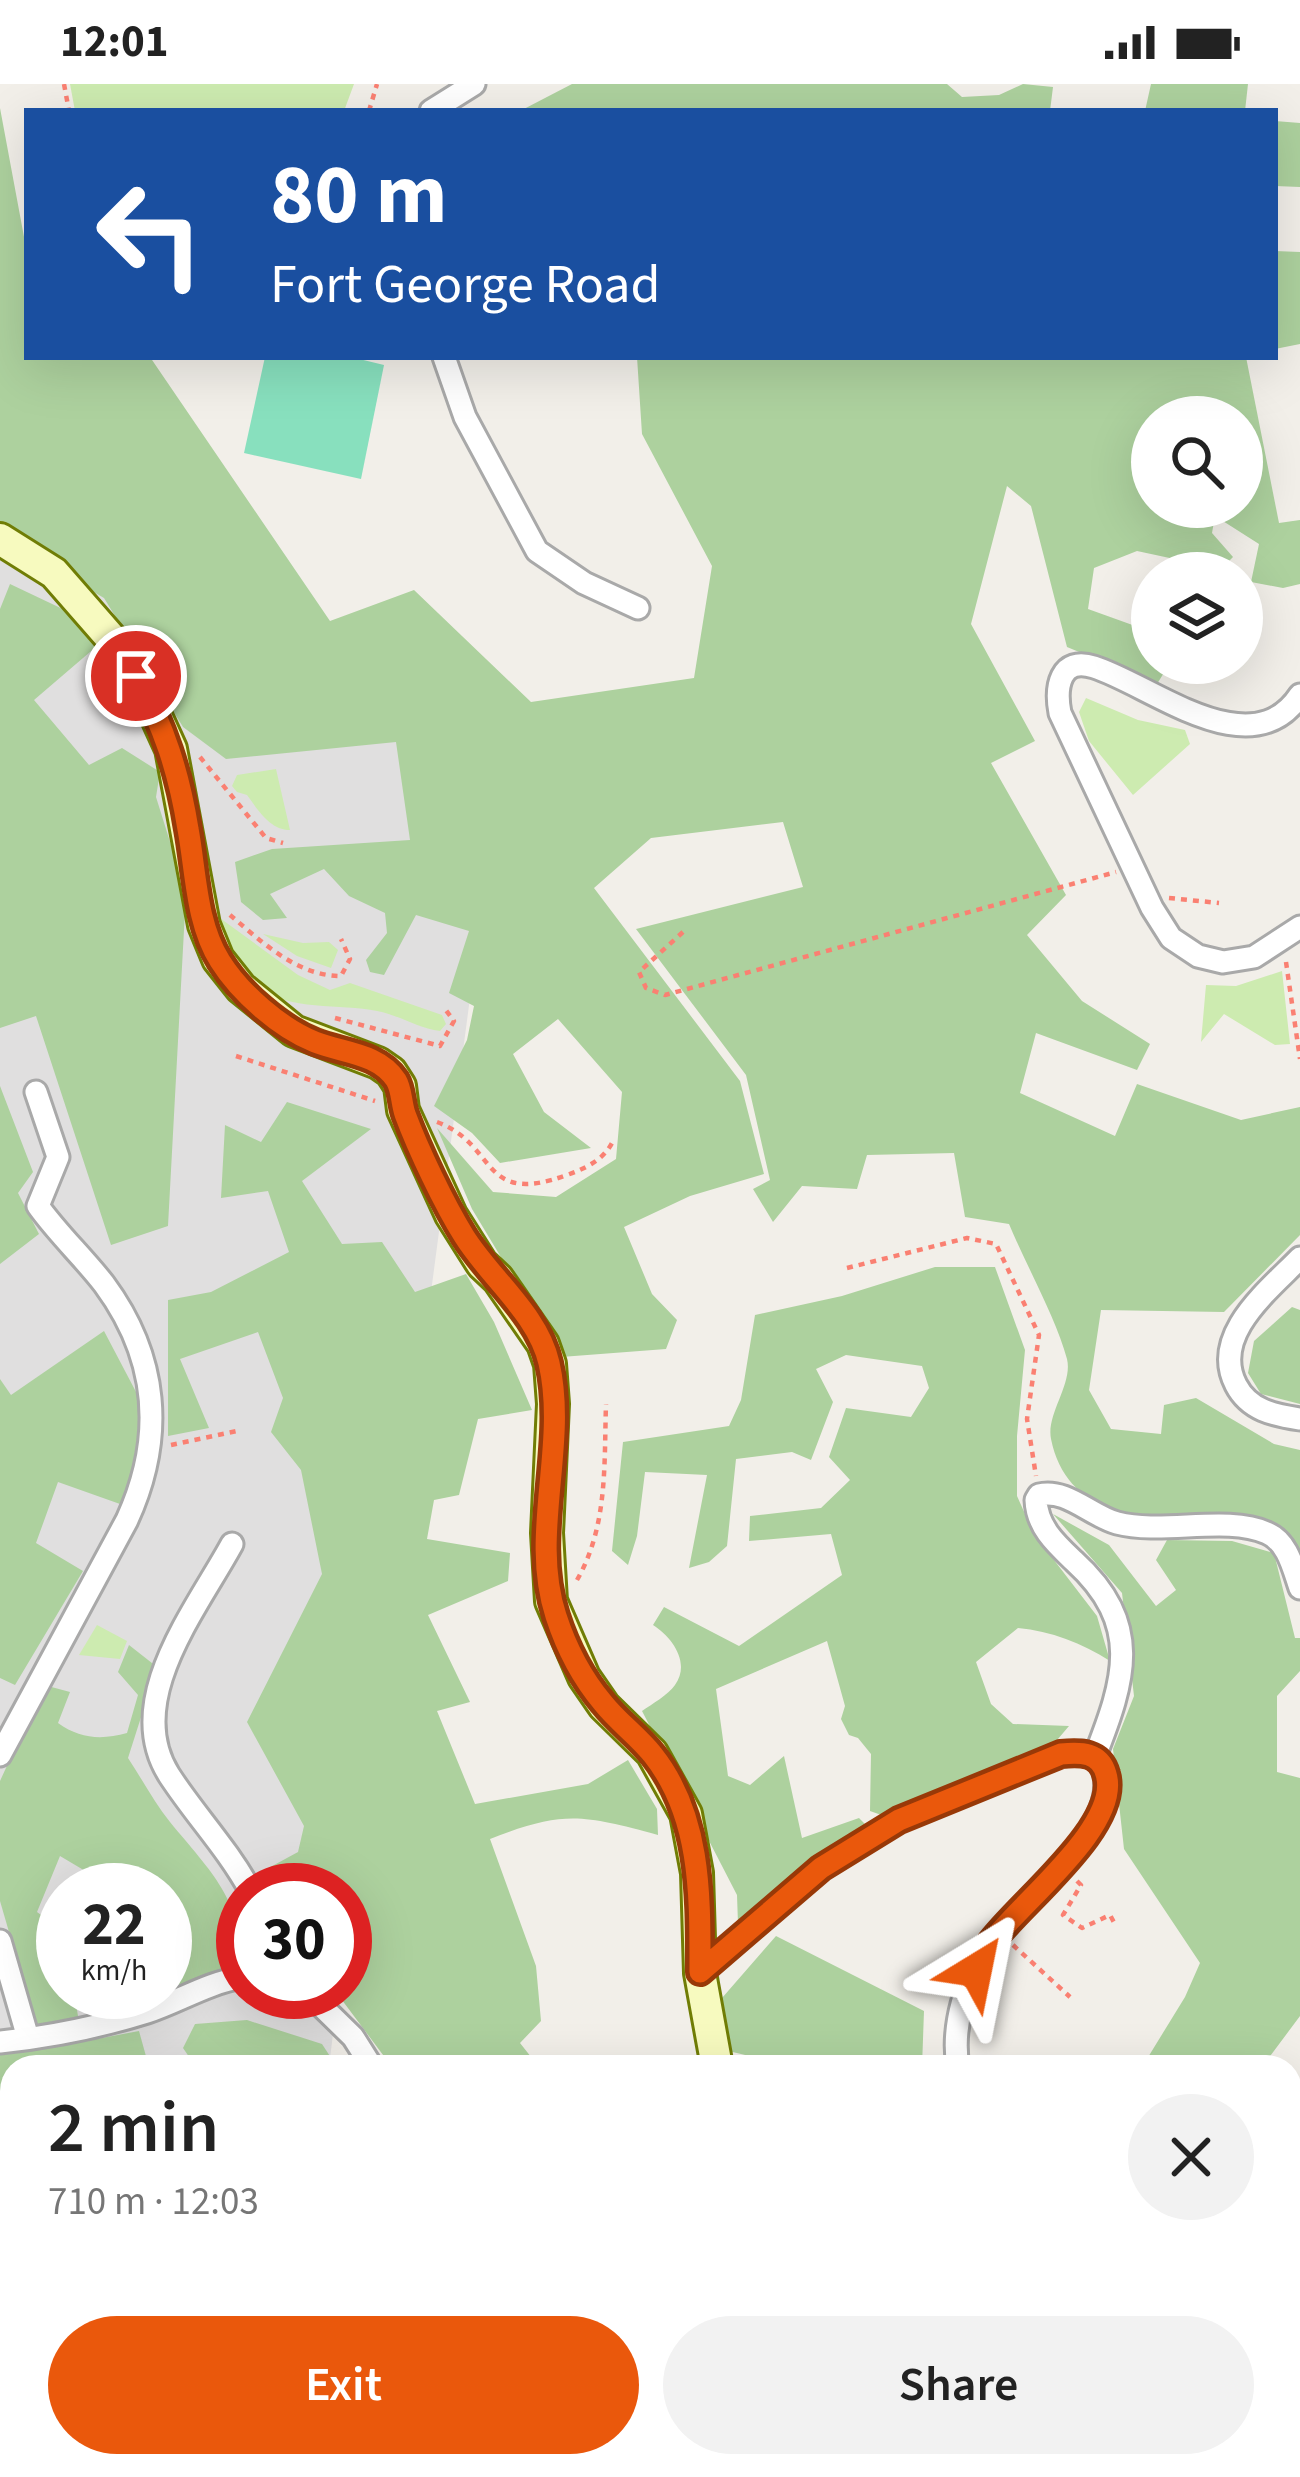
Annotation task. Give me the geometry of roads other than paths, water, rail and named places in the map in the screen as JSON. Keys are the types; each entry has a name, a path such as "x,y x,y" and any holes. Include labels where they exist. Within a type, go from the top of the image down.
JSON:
{"street":[{"path":"436,108 474,84"},
{"path":"445,360 465,417 537,551 584,584 638,608"},
{"path":"0,539 54,573 110,636 136,676 165,734 179,779 204,926 218,959 241,988 294,1031 358,1054 391,1072 451,1215 482,1264 534,1329 550,1364 553,1433 547,1533 556,1616 584,1677 604,1706 652,1754 686,1814 697,1873 700,1972 715,2055"},
{"path":"0,558 54,573"},
{"path":"1291,933 1254,958 1223,962 1198,956 1172,938 1133,868 1060,713 1056,693 1060,676 1080,664 1217,722 1254,724 1290,711 1300,695"},
{"path":"0,1755 127,1520 148,1450 151,1379 130,1323 38,1206 58,1157 36,1092"},
{"path":"1300,1258 1253,1306 1231,1341 1228,1371 1244,1400 1270,1414 1300,1419"},
{"path":"1095,1756 1120,1690 1121,1636 1112,1606 1093,1578 1055,1543 1039,1519 1039,1495 1055,1493 1118,1523 1251,1528 1273,1535 1286,1550 1300,1588"},
{"path":"232,1544 160,1678 152,1719 164,1767 233,1863"},
{"path":"700,1972 821,1868 899,1820 1061,1754 1095,1756 1105,1768 1106,1804 1093,1828 990,1944 963,1996 956,2055"},
{"path":"0,1941 28,2038"},
{"path":"0,2042 106,2024 153,2010 216,1982"},
{"path":"334,2019 364,2055"}]}
